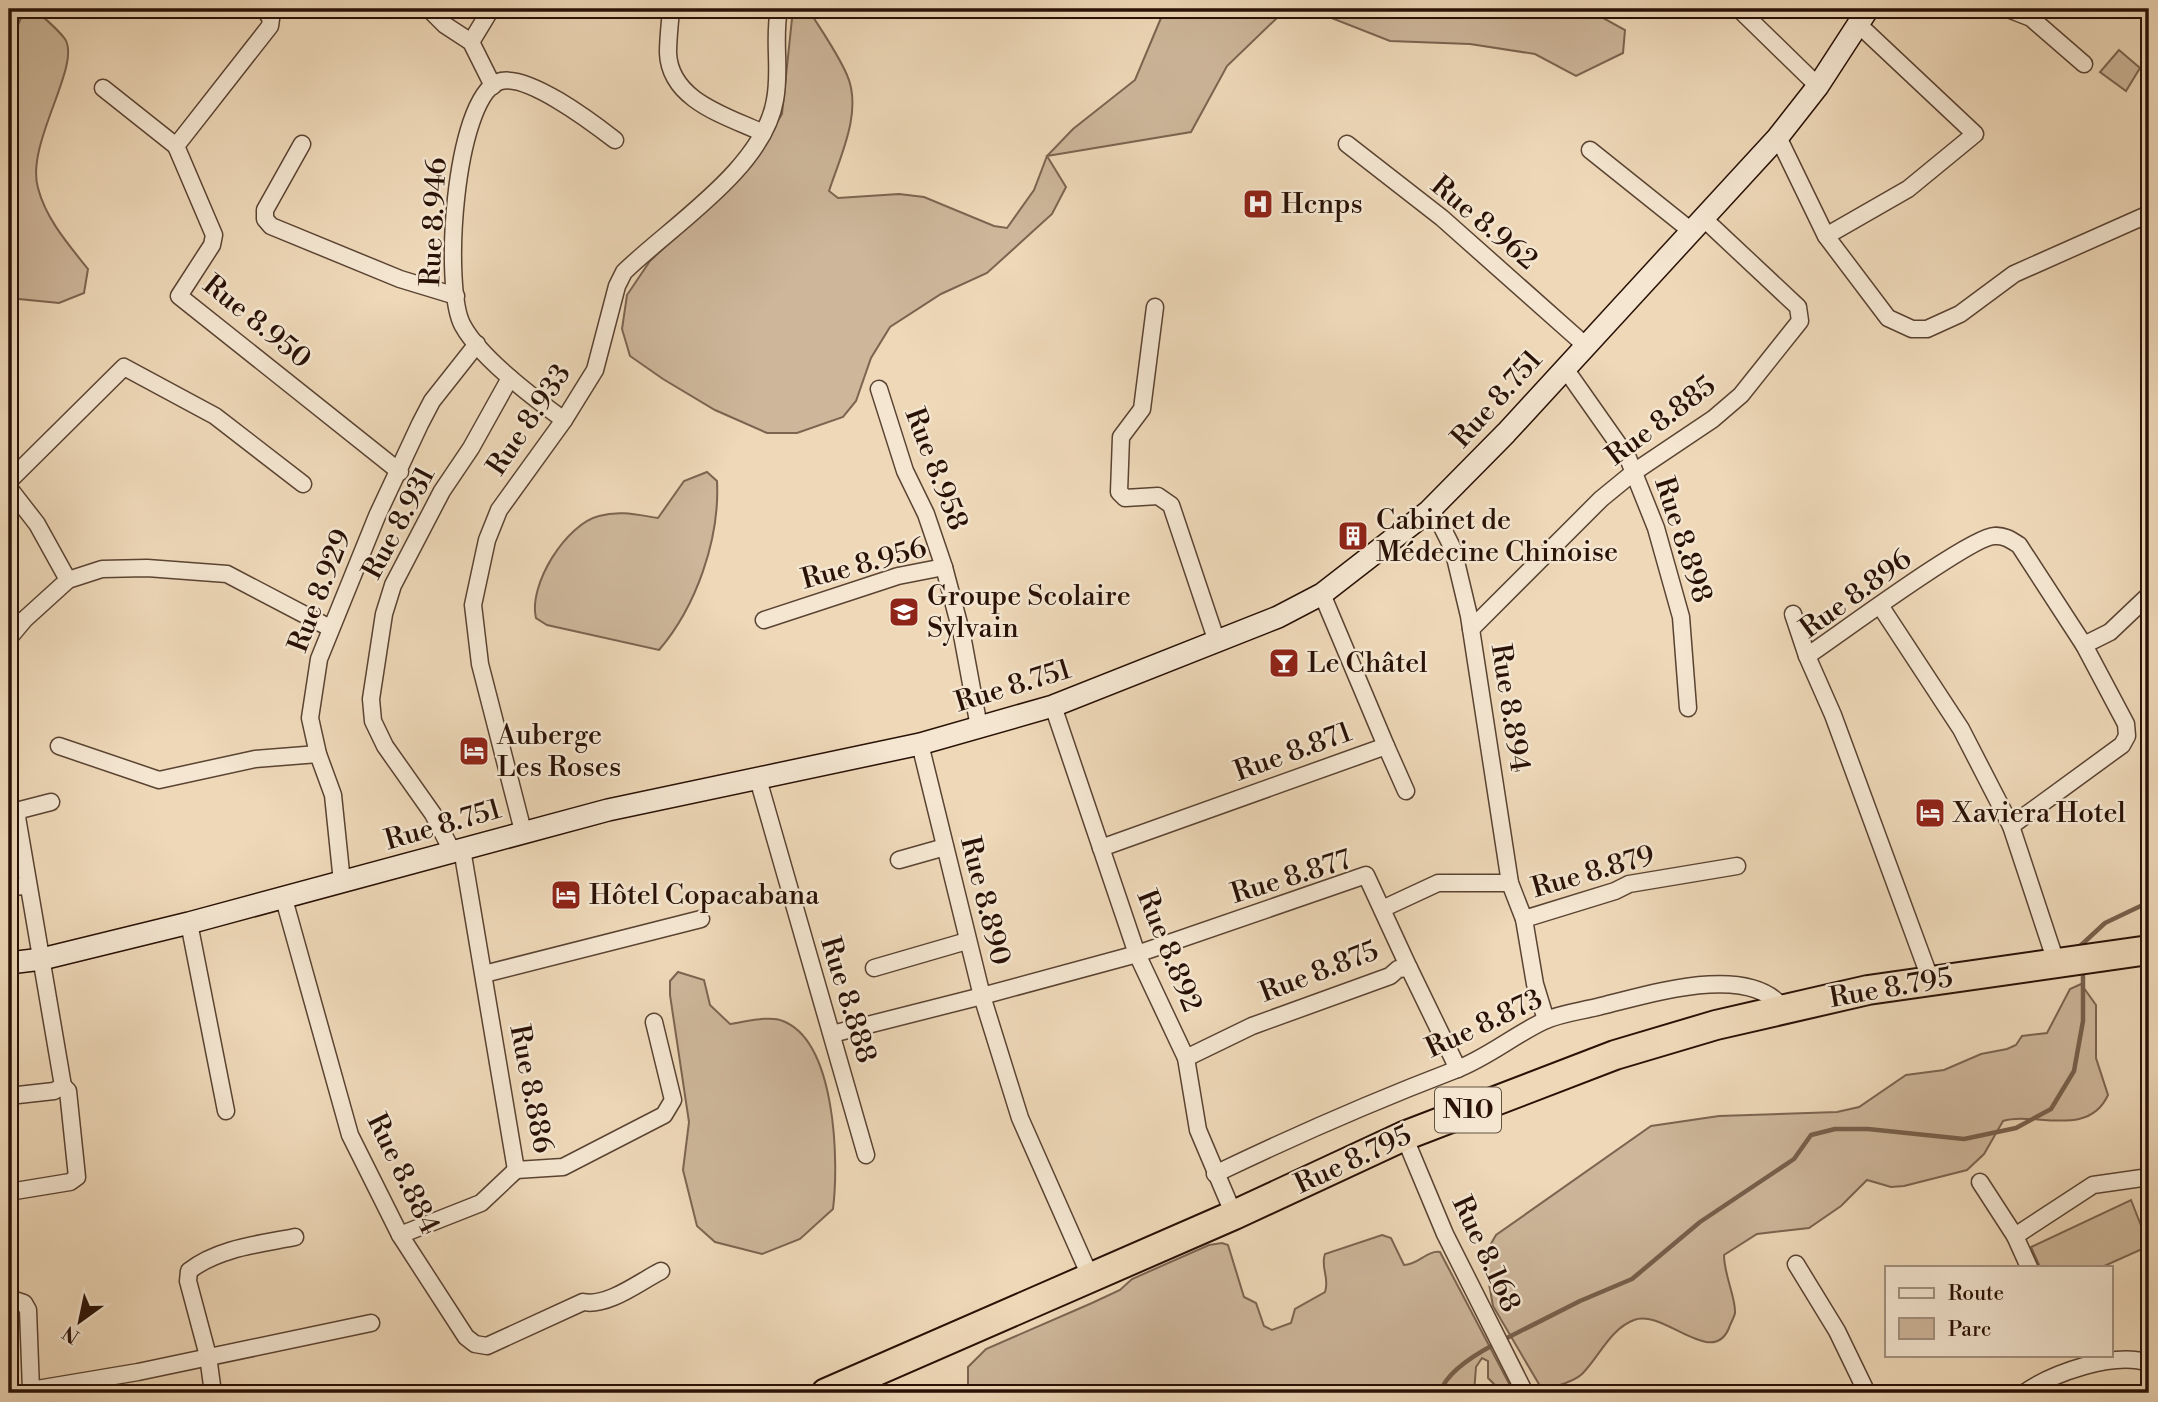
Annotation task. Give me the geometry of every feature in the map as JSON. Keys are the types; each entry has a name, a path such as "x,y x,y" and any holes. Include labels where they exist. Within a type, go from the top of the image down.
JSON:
{"highway":[{"name":"Rue 8.795","path":"826,1393 1234,1215 1404,1136 1637,1047 1783,1008 1931,981 2149,950"}],"main road":[{"name":"Rue 8.751","path":"9,963 42,958 284,899 523,831 920,744 1053,706 1278,617 1322,594 1429,512 1506,433 1778,136 1818,86 1863,17"}],"street":[{"path":"103,88 176,146 270,26 271,19 264,9"},
{"path":"429,9 444,25 471,42 493,86 510,81 537,89 588,119 615,140"},
{"path":"471,42 491,9"},
{"path":"671,9 668,55 675,76 686,93 699,103 763,133"},
{"name":"Rue 8.933","path":"523,831 480,664 473,605 487,540 499,510 564,420 595,370 617,286 624,272 729,177 763,133 775,102 774,41 779,9"},
{"path":"1739,9 1818,86"},
{"path":"2008,9 2039,25 2084,64"},
{"path":"1826,236 1908,189 1975,134 1863,17"},
{"name":"Rue 8.946","path":"493,86 475,113 461,158 454,220 456,296 463,326 477,344 510,378 564,420"},
{"path":"1778,136 1826,236 1888,318 1912,329 1927,329 1960,314 2014,274 2096,235 2149,214"},
{"path":"302,144 265,210 265,219 271,226 400,279 456,296"},
{"name":"Rue 8.962","path":"1347,144 1442,218 1585,345"},
{"name":"Rue 8.950","path":"176,146 214,235 212,245 179,296 400,472"},
{"name":"Rue 8.885","path":"1471,629 1531,571 1564,534 1634,472 1713,419 1741,394 1800,321 1798,307 1696,224 1590,150"},
{"path":"1155,307 1142,409 1121,437 1119,492 1125,498 1158,496 1171,505 1217,642"},
{"name":"Rue 8.929","path":"342,882 333,795 318,754 310,718 319,659 377,516 432,401 477,344"},
{"path":"9,481 124,367 215,416 303,484"},
{"name":"Rue 8.898","path":"1564,367 1606,425 1634,472 1659,540 1681,617 1688,708"},
{"name":"Rue 8.931","path":"457,850 385,746 373,721 371,699 384,614 393,585 436,502 510,378"},
{"name":"Rue 8.958","path":"879,389 905,471 926,514 944,567"},
{"path":"9,488 37,524 68,580"},
{"name":"Rue 8.894","path":"1429,512 1440,523 1453,549 1471,629 1510,883 1524,919"},
{"name":"Rue 8.896","path":"1931,981 1833,716 1807,656 1969,546 1992,536 2007,538 2019,545 2084,645 2126,724 2127,736 2122,745 2011,826"},
{"name":"Rue 8.956","path":"764,620 898,576 944,567 962,635 979,727"},
{"path":"9,638 25,619 68,580 102,569 219,572 330,628"},
{"name":"Rue 8.871","path":"1101,848 1386,746 1322,594"},
{"path":"2084,645 2110,632 2149,595"},
{"path":"1881,607 1961,729 2011,826 2056,962"},
{"path":"1793,614 1807,656"},
{"name":"Rue 8.892","path":"1053,706 1137,954 1186,1058 1198,1130 1234,1215"},
{"name":"Rue 8.890","path":"920,744 982,996 1137,954"},
{"path":"59,746 159,780 255,759 318,754"},
{"path":"1386,746 1405,792"},
{"name":"Rue 8.888","path":"758,779 866,1155"},
{"path":"9,1192 70,1182 77,1177 78,1170 68,1091 63,1086 17,812 51,802"},
{"path":"899,860 945,847"},
{"name":"Rue 8.886","path":"457,850 484,974 516,1170 564,1167 664,1115 673,1100 654,1022"},
{"name":"Rue 8.879","path":"1546,1020 1535,984 1524,919 1615,891 1629,884 1737,866"},
{"name":"Rue 8.877","path":"1137,954 1366,876 1409,968"},
{"path":"1382,909 1438,883 1510,883"},
{"path":"9,888 28,885"},
{"name":"Rue 8.884","path":"284,899 349,1135 400,1235 466,1337 475,1344 486,1346 583,1302 592,1304 605,1300 661,1271"},
{"path":"484,974 701,919"},
{"path":"189,923 226,1111"},
{"path":"874,968 967,941"},
{"name":"Rue 8.875","path":"1186,1058 1252,1026 1390,976 1398,969 1409,968 1458,1069"},
{"name":"Rue 8.873","path":"1215,1174 1345,1114 1458,1069 1546,1020 1672,989 1725,985 1760,989 1776,998 1783,1008"},
{"path":"832,1034 982,996 1020,1118 1090,1276"},
{"path":"9,1096 54,1091 63,1086"},
{"name":"Rue 8.168","path":"1404,1136 1456,1259 1525,1393"},
{"path":"400,1235 446,1220 481,1203 496,1193 507,1176 516,1170"},
{"path":"2015,1236 2093,1185 2149,1177"},
{"path":"1980,1182 2015,1236 2029,1266"},
{"path":"213,1393 208,1356 188,1281 189,1271 199,1263 224,1253 295,1237"},
{"path":"1796,1264 1837,1331 1867,1393"},
{"path":"9,1298 24,1303 28,1310 31,1392 371,1322"},
{"path":"2024,1393 2069,1362 2132,1359 2149,1363"}],"green space":[{"path":"25,9 34,9 54,27 65,39 68,51 66,67 39,150 36,170 38,188 46,210 58,231 88,269 84,293 59,303 9,298 9,45"},
{"path":"793,9 808,9 839,58 851,89 848,134 829,191 838,198 899,194 924,197 994,226 1007,228 1034,190 1047,156 1066,187 1052,214 987,273 941,294 890,327 871,358 856,401 843,417 797,433 767,433 715,410 630,356 622,329 627,295 650,261 751,166 782,114"},
{"path":"1160,9 1587,9 1625,30 1623,53 1576,76 1535,54 1470,44 1390,41 1324,15 1279,16 1227,66 1191,132 1047,156 1073,129 1135,80 1161,18"},
{"path":"2119,50 2140,68 2126,91 2100,72"},
{"path":"707,472 717,481 717,503 710,549 684,614 659,650 547,625 536,618 535,604 544,573 562,543 574,531 586,521 607,514 658,518 684,481"},
{"path":"678,972 704,980 710,1005 730,1024 778,1019 801,1033 814,1052 824,1077 834,1134 833,1209 800,1239 762,1254 715,1242 697,1226 683,1170 689,1122 670,995 670,981"},
{"path":"2081,984 2096,1005 2096,1058 2108,1095 2099,1108 2074,1120 2003,1121 1984,1154 1967,1170 1904,1186 1891,1187 1867,1180 1841,1206 1809,1228 1757,1234 1724,1255 1735,1313 1721,1339 1711,1342 1699,1340 1659,1322 1634,1320 1611,1337 1578,1377 1543,1391 1493,1306 1484,1256 1496,1235 1651,1126 1719,1116 1837,1112 1859,1107 1906,1075 1944,1070 1981,1054 2007,1049 2016,1045 2022,1036 2047,1033 2070,989"},
{"path":"2131,1200 2149,1246 2104,1266 2040,1266 2031,1247"},
{"path":"1382,1235 1391,1238 1404,1265 1414,1263 1431,1253 1440,1252 1514,1393 1498,1393 1497,1387 1488,1378 1488,1361 1482,1358 1476,1367 1474,1393 1469,1393 1468,1390 1449,1393 968,1393 968,1367 986,1349 1120,1290 1132,1279 1209,1245 1228,1245 1244,1297 1256,1303 1264,1326 1272,1330 1291,1323 1295,1309 1325,1292 1325,1254"}],"waterway":[{"path":"2079,947 2105,923 2149,902"},
{"path":"1503,1340 1580,1301 1632,1279 1700,1222 1794,1159 1811,1135 1835,1129 1868,1129 1964,1139 2016,1128 2051,1109 2074,1071 2083,1021 2083,976"},
{"path":"1440,1393 1455,1371 1495,1344"}],"place":[{"name":"Hcnps","path":"1258,204"},
{"name":"Cabinet de Médecine Chinoise","path":"1353,536"},
{"name":"Groupe Scolaire Sylvain","path":"904,612"},
{"name":"Le Châtel","path":"1284,663"},
{"name":"Auberge Les Roses","path":"474,751"},
{"name":"Xaviera Hotel","path":"1930,813"},
{"name":"Hôtel Copacabana","path":"566,895"}]}
